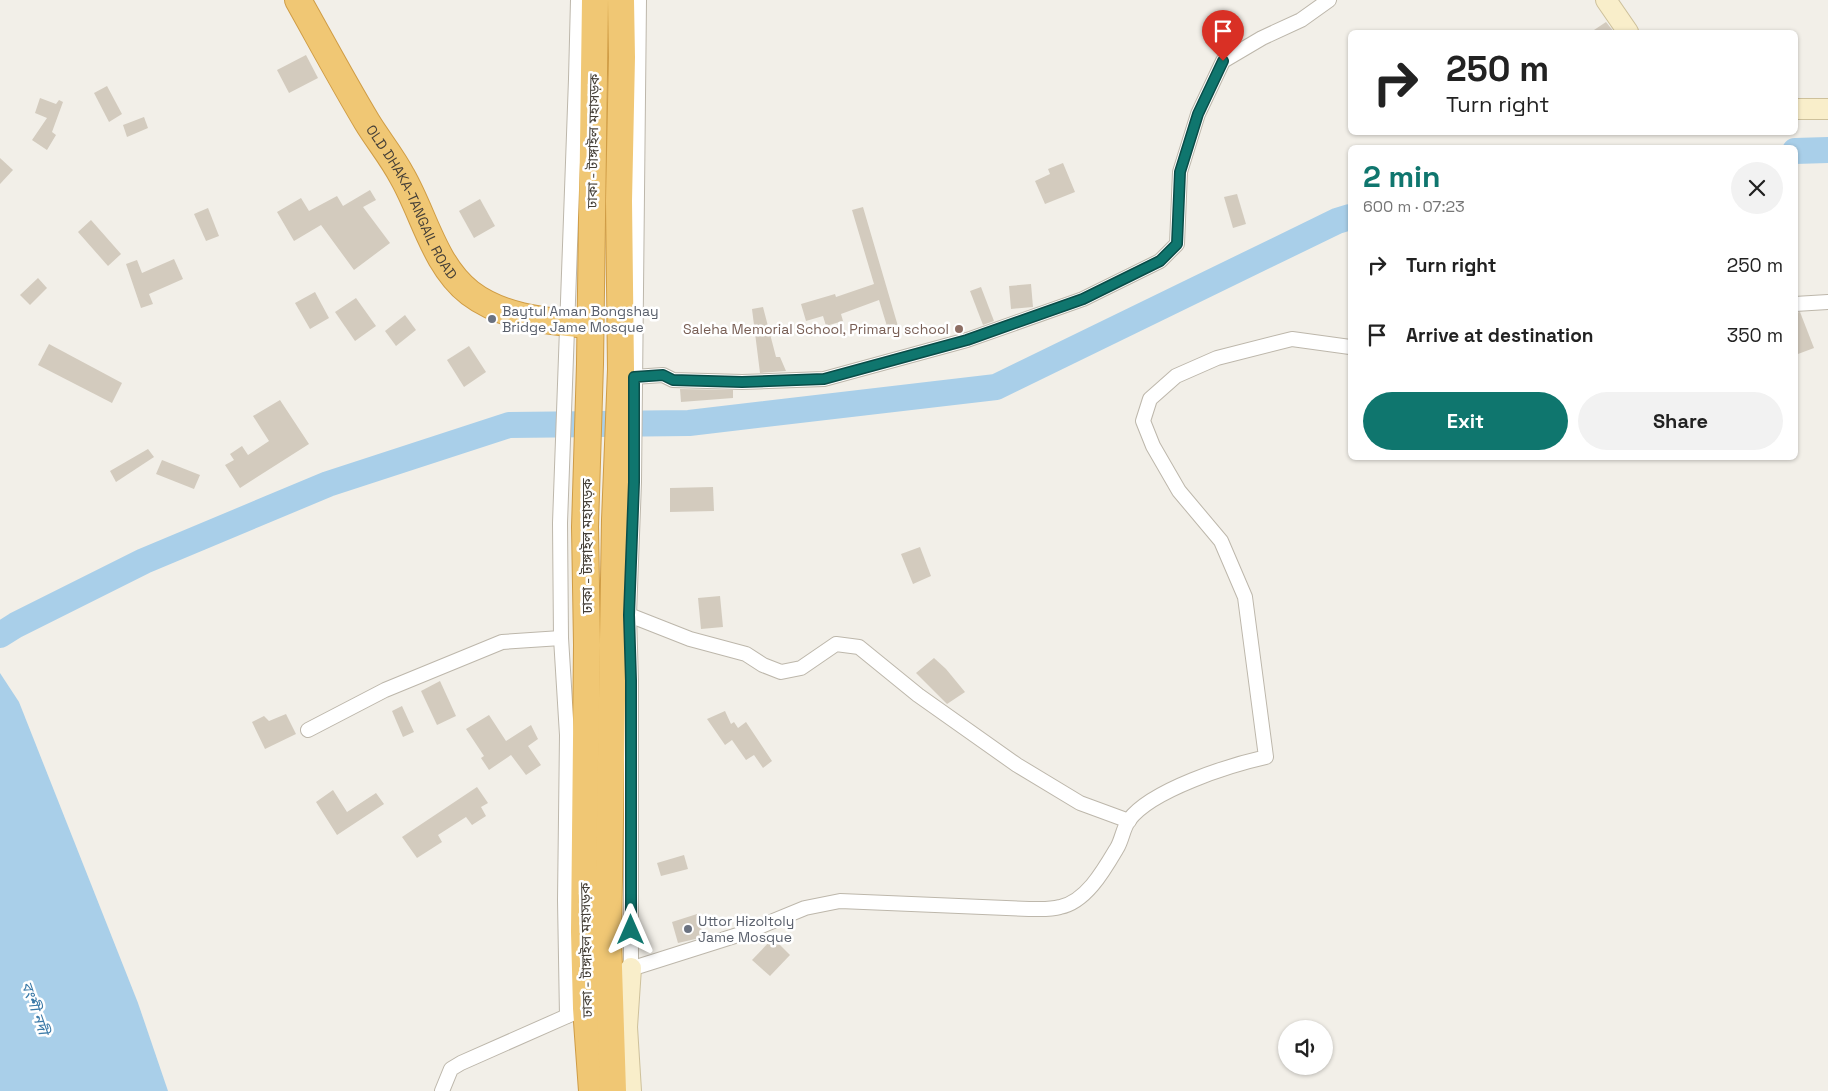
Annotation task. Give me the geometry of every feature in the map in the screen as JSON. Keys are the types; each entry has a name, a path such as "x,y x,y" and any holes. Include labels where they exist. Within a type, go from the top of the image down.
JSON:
{"highway":[{"name":"OLD DHAKA-TANGAIL ROAD","path":"298,0 368,123 402,176 446,266 456,280 478,298 511,314 578,324"},
{"name":"ঢাকা - টাঙ্গাইল মহাসড়ক","path":"592,1091 577,1012 584,932 587,655 585,527 590,364 578,324 585,83 595,0"},
{"name":"ঢাকা - টাঙ্গাইল মহাসড়ক","path":"613,1091 620,972 608,937 615,520 628,373 619,201 622,57 621,0"}],"main road":[{"path":"1606,0 1627,30"},
{"path":"1798,109 1828,109"},
{"path":"620,972 627,1028 631,1091"}],"street":[{"path":"578,0 585,83"},
{"path":"639,0 628,373 634,482 629,615 631,681 620,972 744,933 804,908 840,901 1030,909 1060,908 1078,900 1098,876 1117,847 1129,820 1150,802 1182,784 1266,757 1245,597 1221,541 1179,490 1153,446 1143,421 1150,399 1176,376 1226,356 1292,339 1348,347"},
{"path":"628,373 663,375 673,380 742,382 824,379 967,340 1083,299 1160,261 1177,244 1180,172 1198,114 1223,61 1262,38 1301,20 1329,0"},
{"path":"1798,304 1828,302"},
{"path":"442,1091 451,1069 461,1063 577,1012 565,900 567,735 561,638 560,522 564,398 578,324"},
{"path":"629,615 690,639 746,654 763,665 781,672 801,668 836,644 859,646 918,695 1017,765 1080,803 1129,820"},
{"path":"308,730 385,690 502,642 561,638"}],"water":[{"name":"বংশী নদী","path":"0,673 19,702 138,1003 168,1091 0,1091"}],"building":[{"path":"1606,22 1612,30 1594,30"},
{"path":"306,55 318,78 289,93 277,70"},
{"path":"107,86 122,114 109,122 94,93"},
{"path":"40,98 56,104 59,100 63,102 52,132 56,135 47,150 32,140 47,118 35,113"},
{"path":"144,117 148,128 127,137 123,125"},
{"path":"0,158 13,170 0,184"},
{"path":"1063,163 1075,192 1045,204 1035,181 1050,174 1048,169"},
{"path":"370,190 376,200 363,207 390,243 354,270 321,225 294,241 277,212 301,198 309,211 337,196 343,206"},
{"path":"1237,194 1246,224 1233,228 1224,197"},
{"path":"480,199 495,226 474,238 459,211"},
{"path":"863,207 900,333 890,336 879,300 841,314 843,321 826,326 823,316 806,321 801,304 835,294 836,297 874,284 852,210"},
{"path":"208,208 219,236 206,241 194,214"},
{"path":"91,220 121,254 108,266 78,232"},
{"path":"174,259 183,279 149,294 153,304 141,308 126,264 137,260 142,273"},
{"path":"38,278 47,288 30,305 20,295"},
{"path":"1031,284 1033,307 1011,309 1009,286"},
{"path":"981,287 994,321 983,325 970,291"},
{"path":"315,292 329,318 310,329 295,303"},
{"path":"356,298 376,326 355,341 335,312"},
{"path":"763,307 776,357 780,357 786,371 760,373 752,309"},
{"path":"1798,312 1800,312 1814,348 1798,354"},
{"path":"405,315 416,330 396,346 385,331"},
{"path":"49,344 122,383 112,403 38,365"},
{"path":"469,346 486,372 464,387 447,360"},
{"path":"680,389 733,390 733,398 681,402"},
{"path":"280,400 309,444 240,488 225,465 234,460 230,454 242,446 248,455 269,441 253,416"},
{"path":"148,449 154,457 116,482 110,471"},
{"path":"162,460 200,475 194,489 156,474"},
{"path":"713,487 714,511 670,512 670,488"},
{"path":"920,547 931,576 913,584 901,554"},
{"path":"720,596 723,627 701,629 698,598"},
{"path":"934,658 965,692 947,704 916,673"},
{"path":"440,681 456,716 437,725 421,691"},
{"path":"402,706 414,732 403,737 392,711"},
{"path":"725,711 731,724 734,722 738,728 746,722 772,761 763,768 754,755 746,760 732,740 725,745 707,719"},
{"path":"286,714 296,734 265,749 252,722 264,716 269,721"},
{"path":"489,715 506,741 531,725 538,739 528,746 541,765 526,775 511,755 489,770 481,758 484,756 466,729"},
{"path":"477,787 488,803 481,807 486,816 472,825 466,817 438,835 442,842 417,858 402,837"},
{"path":"333,790 347,812 376,793 384,804 337,835 316,802"},
{"path":"684,855 688,869 661,876 657,863"},
{"name":"Uttor Hizoltoly Jame Mosque","path":"697,914 704,937 678,943 672,922"},
{"path":"773,938 790,955 770,976 752,960"}],"waterway":[{"path":"1798,151 1828,150"},
{"path":"0,635 16,625 144,561 328,484 509,425 689,423 996,387 1337,221 1348,218"}],"place":[{"name":"Baytul Aman Bongshay Bridge Jame Mosque","path":"492,319"},
{"name":"Saleha Memorial School, Primary school","path":"959,329"},
{"name":"Uttor Hizoltoly Jame Mosque","path":"688,929"}],"route":[{"path":"631,930 631,681 629,615 634,482 634,377 663,375 673,380 742,382 824,379 967,340 1083,299 1160,261 1177,244 1180,172 1198,114 1223,61"}]}
